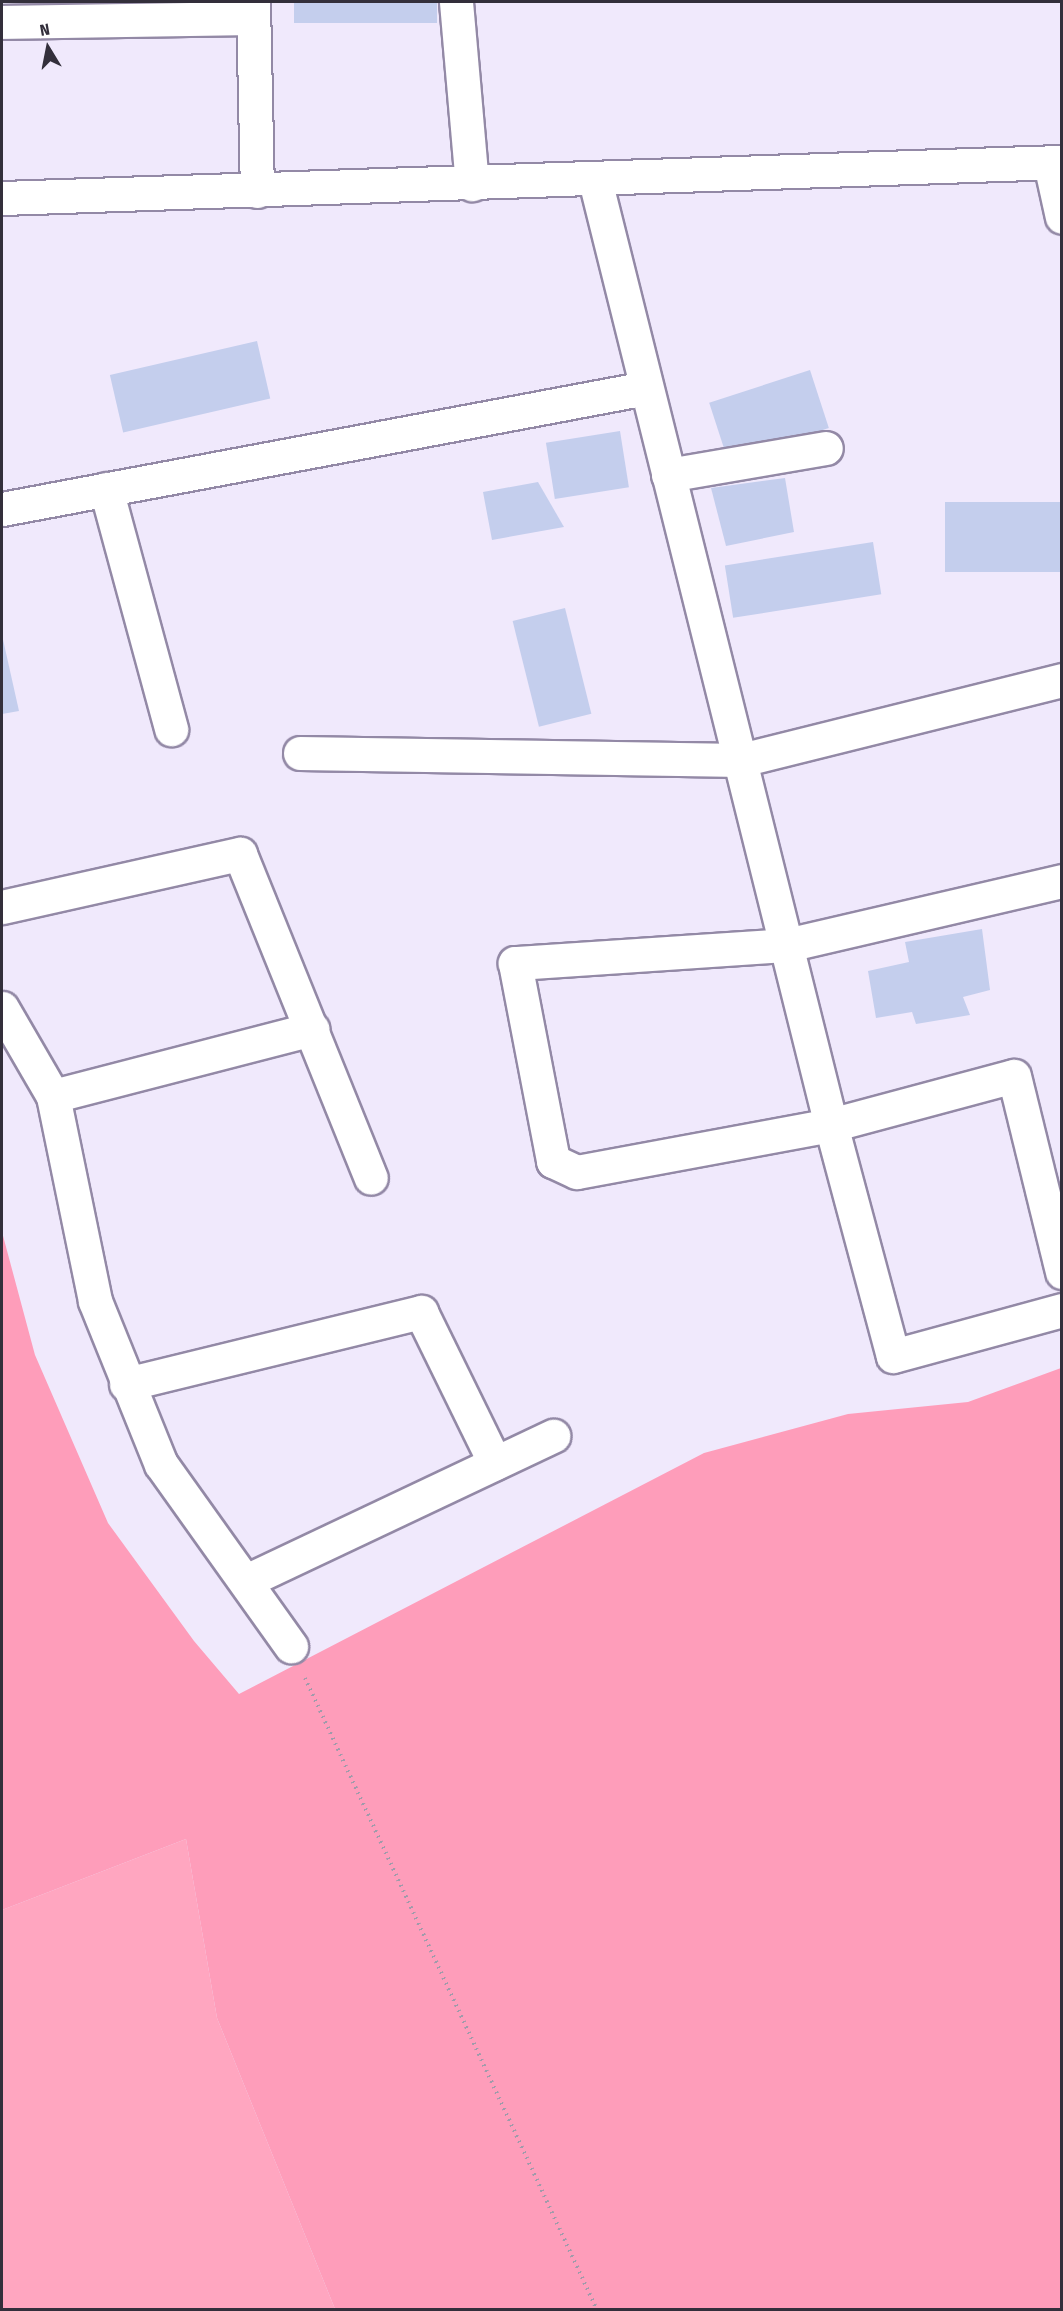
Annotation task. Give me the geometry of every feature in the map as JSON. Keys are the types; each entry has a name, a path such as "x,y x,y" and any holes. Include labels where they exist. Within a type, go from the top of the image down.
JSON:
{"street":[{"path":"456,2 472,184"},
{"path":"2,22 253,10 257,191"},
{"path":"2,198 1056,163 1062,217"},
{"path":"596,180 831,1125 893,1356 1062,1310"},
{"path":"2,509 646,388"},
{"path":"668,475 826,448"},
{"path":"106,489 171,729"},
{"path":"300,753 741,760 1062,680"},
{"path":"2,907 240,854 371,1178"},
{"path":"1062,881 787,945 515,963 553,1161 577,1172 831,1125 1014,1076 1062,1272"},
{"path":"2,1008 53,1096 95,1301 126,1384 161,1464 291,1646"},
{"path":"53,1096 312,1029"},
{"path":"126,1384 421,1312 495,1463"},
{"path":"246,1581 553,1436"}],"path":[{"path":"291,1646 597,2310"}],"shaded area":[{"path":"2,1232 35,1355 108,1523 194,1641 239,1694 704,1453 848,1414 968,1402 1061,1368 1061,2309 335,2309 217,2018 186,1839 2,1910"},
{"path":"186,1839 217,2018 335,2309 2,2310 2,1910"}],"building":[{"path":"294,2 437,2 437,23 294,23"},
{"path":"257,341 270,398 123,432 110,375"},
{"path":"810,370 829,428 728,461 709,403"},
{"path":"620,431 629,487 555,499 546,443"},
{"path":"785,478 794,532 726,546 711,488"},
{"path":"538,482 564,527 492,540 483,492"},
{"path":"945,502 1062,502 1062,572 945,572"},
{"path":"873,542 881,594 733,618 725,565"},
{"path":"565,608 591,714 539,727 513,621"},
{"path":"2,635 19,711 2,714"},
{"path":"982,929 990,990 963,997 970,1015 916,1024 912,1012 876,1018 868,971 909,962 905,942"}]}
